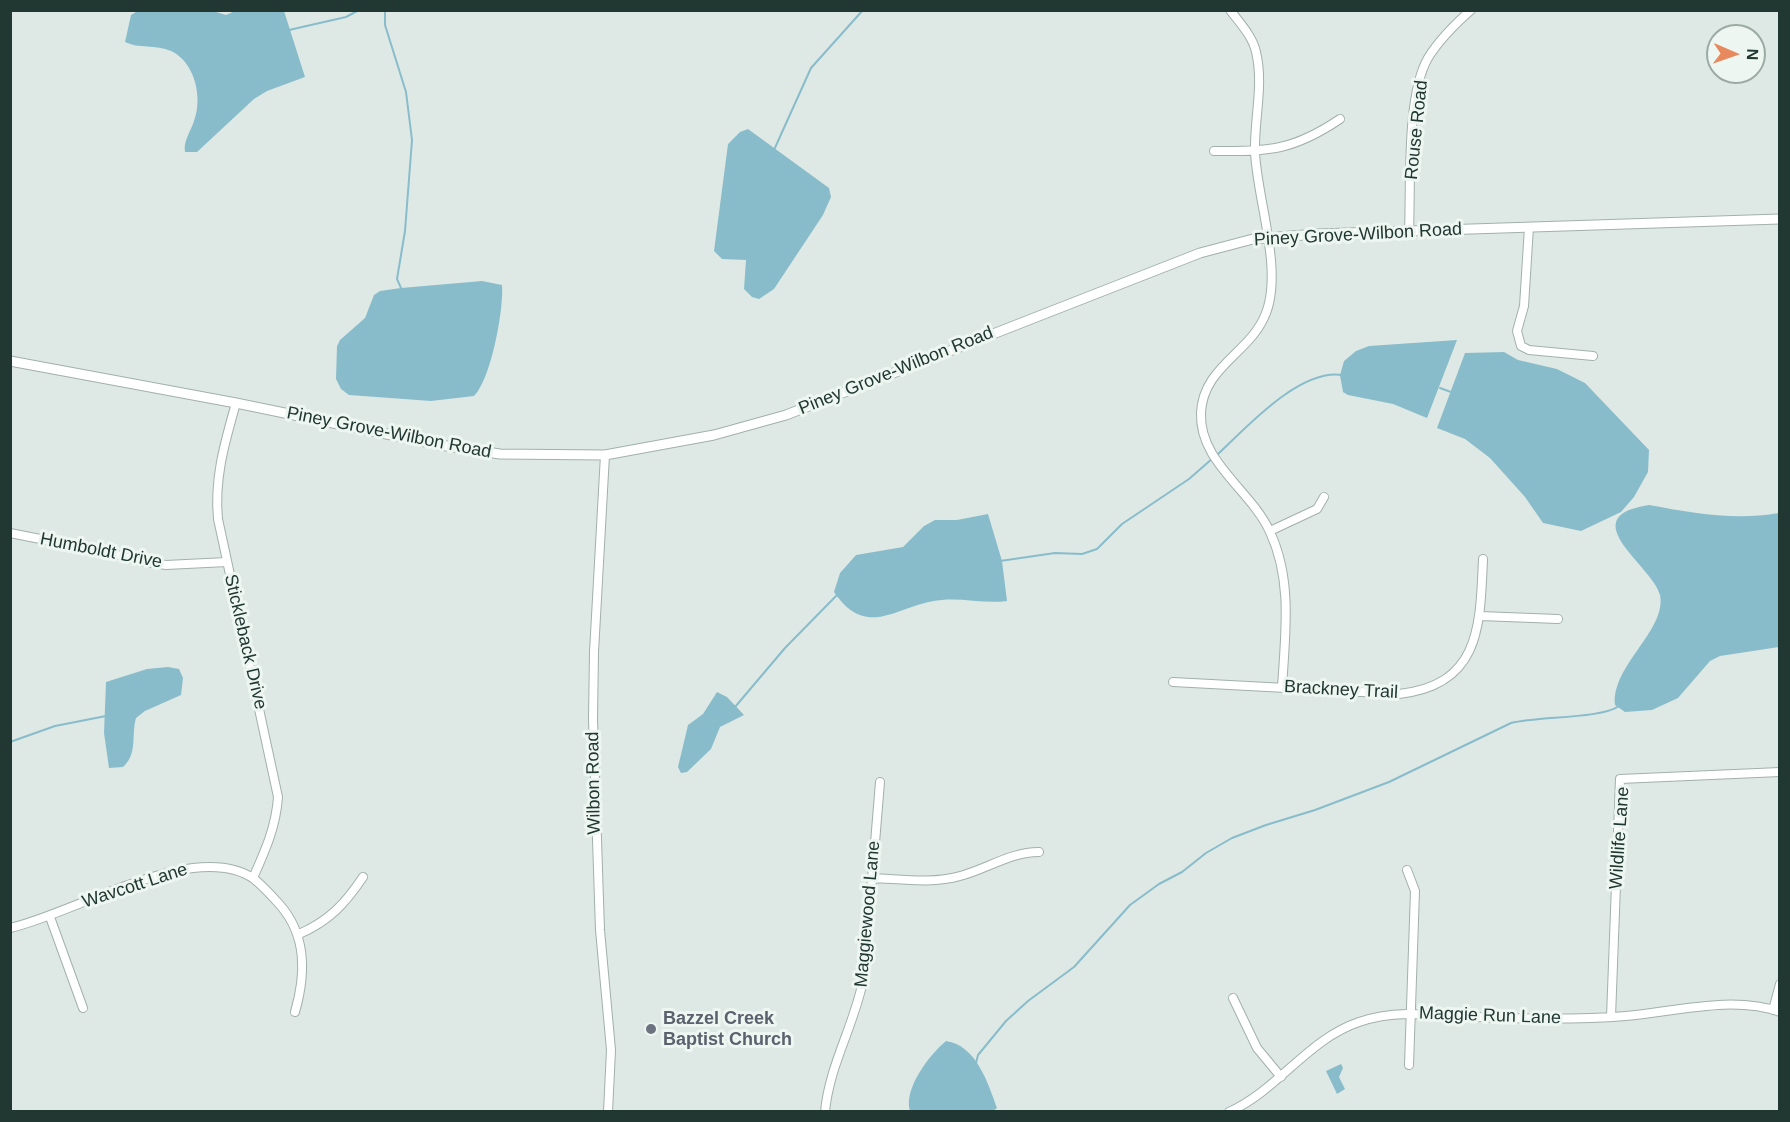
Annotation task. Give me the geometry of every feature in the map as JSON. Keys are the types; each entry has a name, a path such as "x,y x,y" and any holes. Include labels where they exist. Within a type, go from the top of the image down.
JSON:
{"street":[{"path":"1230,10 1246,29 1256,51 1259,79 1255,152 1272,280 1266,315 1250,338 1214,375 1205,393 1201,415 1208,450 1249,498 1270,531 1282,565 1286,590 1282,688"},
{"name":"Rouse Road","path":"1408,231 1414,120 1421,75 1428,59 1440,42 1471,10"},
{"path":"1215,152 1255,152 1287,147 1340,119"},
{"name":"Piney Grove-Wilbon Road","path":"10,361 236,403 440,445 480,451 544,455 605,455 714,435 786,415 1200,253 1266,237 1779,219"},
{"path":"1529,227 1524,306 1518,322 1517,339 1521,346 1529,350 1593,356"},
{"name":"Stickleback Drive","path":"236,403 221,457 217,501 227,562 278,797 274,826 252,878"},
{"name":"Wilbon Road","path":"605,455 594,652 593,719 600,930 611,1050 608,1112"},
{"path":"1270,531 1317,509 1324,497"},
{"name":"Humboldt Drive","path":"10,533 166,565 227,562"},
{"name":"Brackney Trail","path":"1173,682 1399,694 1423,690 1442,682 1465,660 1474,644 1480,616 1483,559"},
{"path":"1480,616 1558,619"},
{"name":"Wildlife Lane","path":"1611,1017 1620,779 1779,772"},
{"name":"Maggiewood Lane","path":"825,1112 831,1082 862,991 880,782"},
{"path":"872,878 943,880 974,872 1021,852 1039,852"},
{"name":"Wavcott Lane","path":"10,928 50,917 174,870 199,866 224,868 252,878 282,907 299,934 302,983 295,1012"},
{"path":"1407,870 1415,891 1409,1065"},
{"path":"299,934 323,923 345,904 363,877"},
{"path":"50,917 83,1008"},
{"path":"1776,1011 1779,984"},
{"path":"1233,998 1257,1048 1281,1077"},
{"name":"Maggie Run Lane","path":"1229,1112 1261,1094 1322,1042 1345,1027 1375,1017 1411,1014 1551,1019 1611,1017 1725,1006 1776,1011"}],"water":[{"path":"139,10 213,11 226,15 235,11 284,11 305,77 267,91 254,99 197,152 185,152 186,140 197,112 195,82 186,63 171,51 125,42 131,15"},
{"path":"748,129 829,188 831,197 823,215 774,289 759,299 752,297 744,289 746,260 722,259 714,251 728,144 740,132"},
{"path":"482,281 502,285 502,296 499,326 491,360 480,388 474,396 431,401 349,395 341,389 336,379 337,346 340,340 365,318 374,295 380,291 401,288"},
{"path":"1457,340 1427,418 1393,404 1343,392 1340,375 1344,361 1356,351 1369,346"},
{"path":"1504,352 1518,360 1557,369 1585,383 1649,450 1648,472 1634,497 1621,512 1581,531 1543,523 1525,497 1490,458 1465,439 1437,428 1465,353"},
{"path":"1649,505 1730,516 1779,513 1779,647 1720,656 1710,661 1678,698 1652,710 1625,712 1615,705 1616,691 1621,676 1655,621 1660,608 1660,595 1654,583 1623,544 1616,531 1617,520 1627,511"},
{"path":"988,514 1002,561 1007,601 942,600 885,616 872,617 859,615 847,607 834,592 840,573 856,555 903,547 924,526 935,520 957,520"},
{"path":"168,667 179,669 183,678 181,695 145,711 136,718 131,756 128,762 123,767 109,768 104,733 106,682 147,669"},
{"path":"717,692 727,697 744,715 720,727 711,749 687,772 681,773 678,767 688,725 703,714"},
{"path":"946,1041 956,1044 973,1057 985,1077 997,1108 993,1111 910,1111 910,1093 919,1073"},
{"path":"1341,1064 1343,1068 1339,1077 1345,1089 1337,1094 1326,1071"}],"waterway":[{"path":"289,30 346,17 359,10"},
{"path":"385,10 385,25 406,92 412,140 405,231 397,279 401,288"},
{"path":"774,150 811,68 863,10"},
{"path":"1217,455 1258,416 1291,390 1309,381 1326,376 1342,375"},
{"path":"1440,388 1451,392"},
{"path":"1000,561 1055,553 1082,554 1097,549 1122,524 1189,479 1213,458"},
{"path":"735,707 785,648 838,594"},
{"path":"976,1063 978,1055 1006,1021 1028,1001 1074,967 1130,905 1232,838 1389,782 1511,723 1598,713 1619,706"},
{"path":"10,742 55,726 106,716"}],"place":[{"name":"Bazzel Creek Baptist Church","path":"651,1029"}]}
